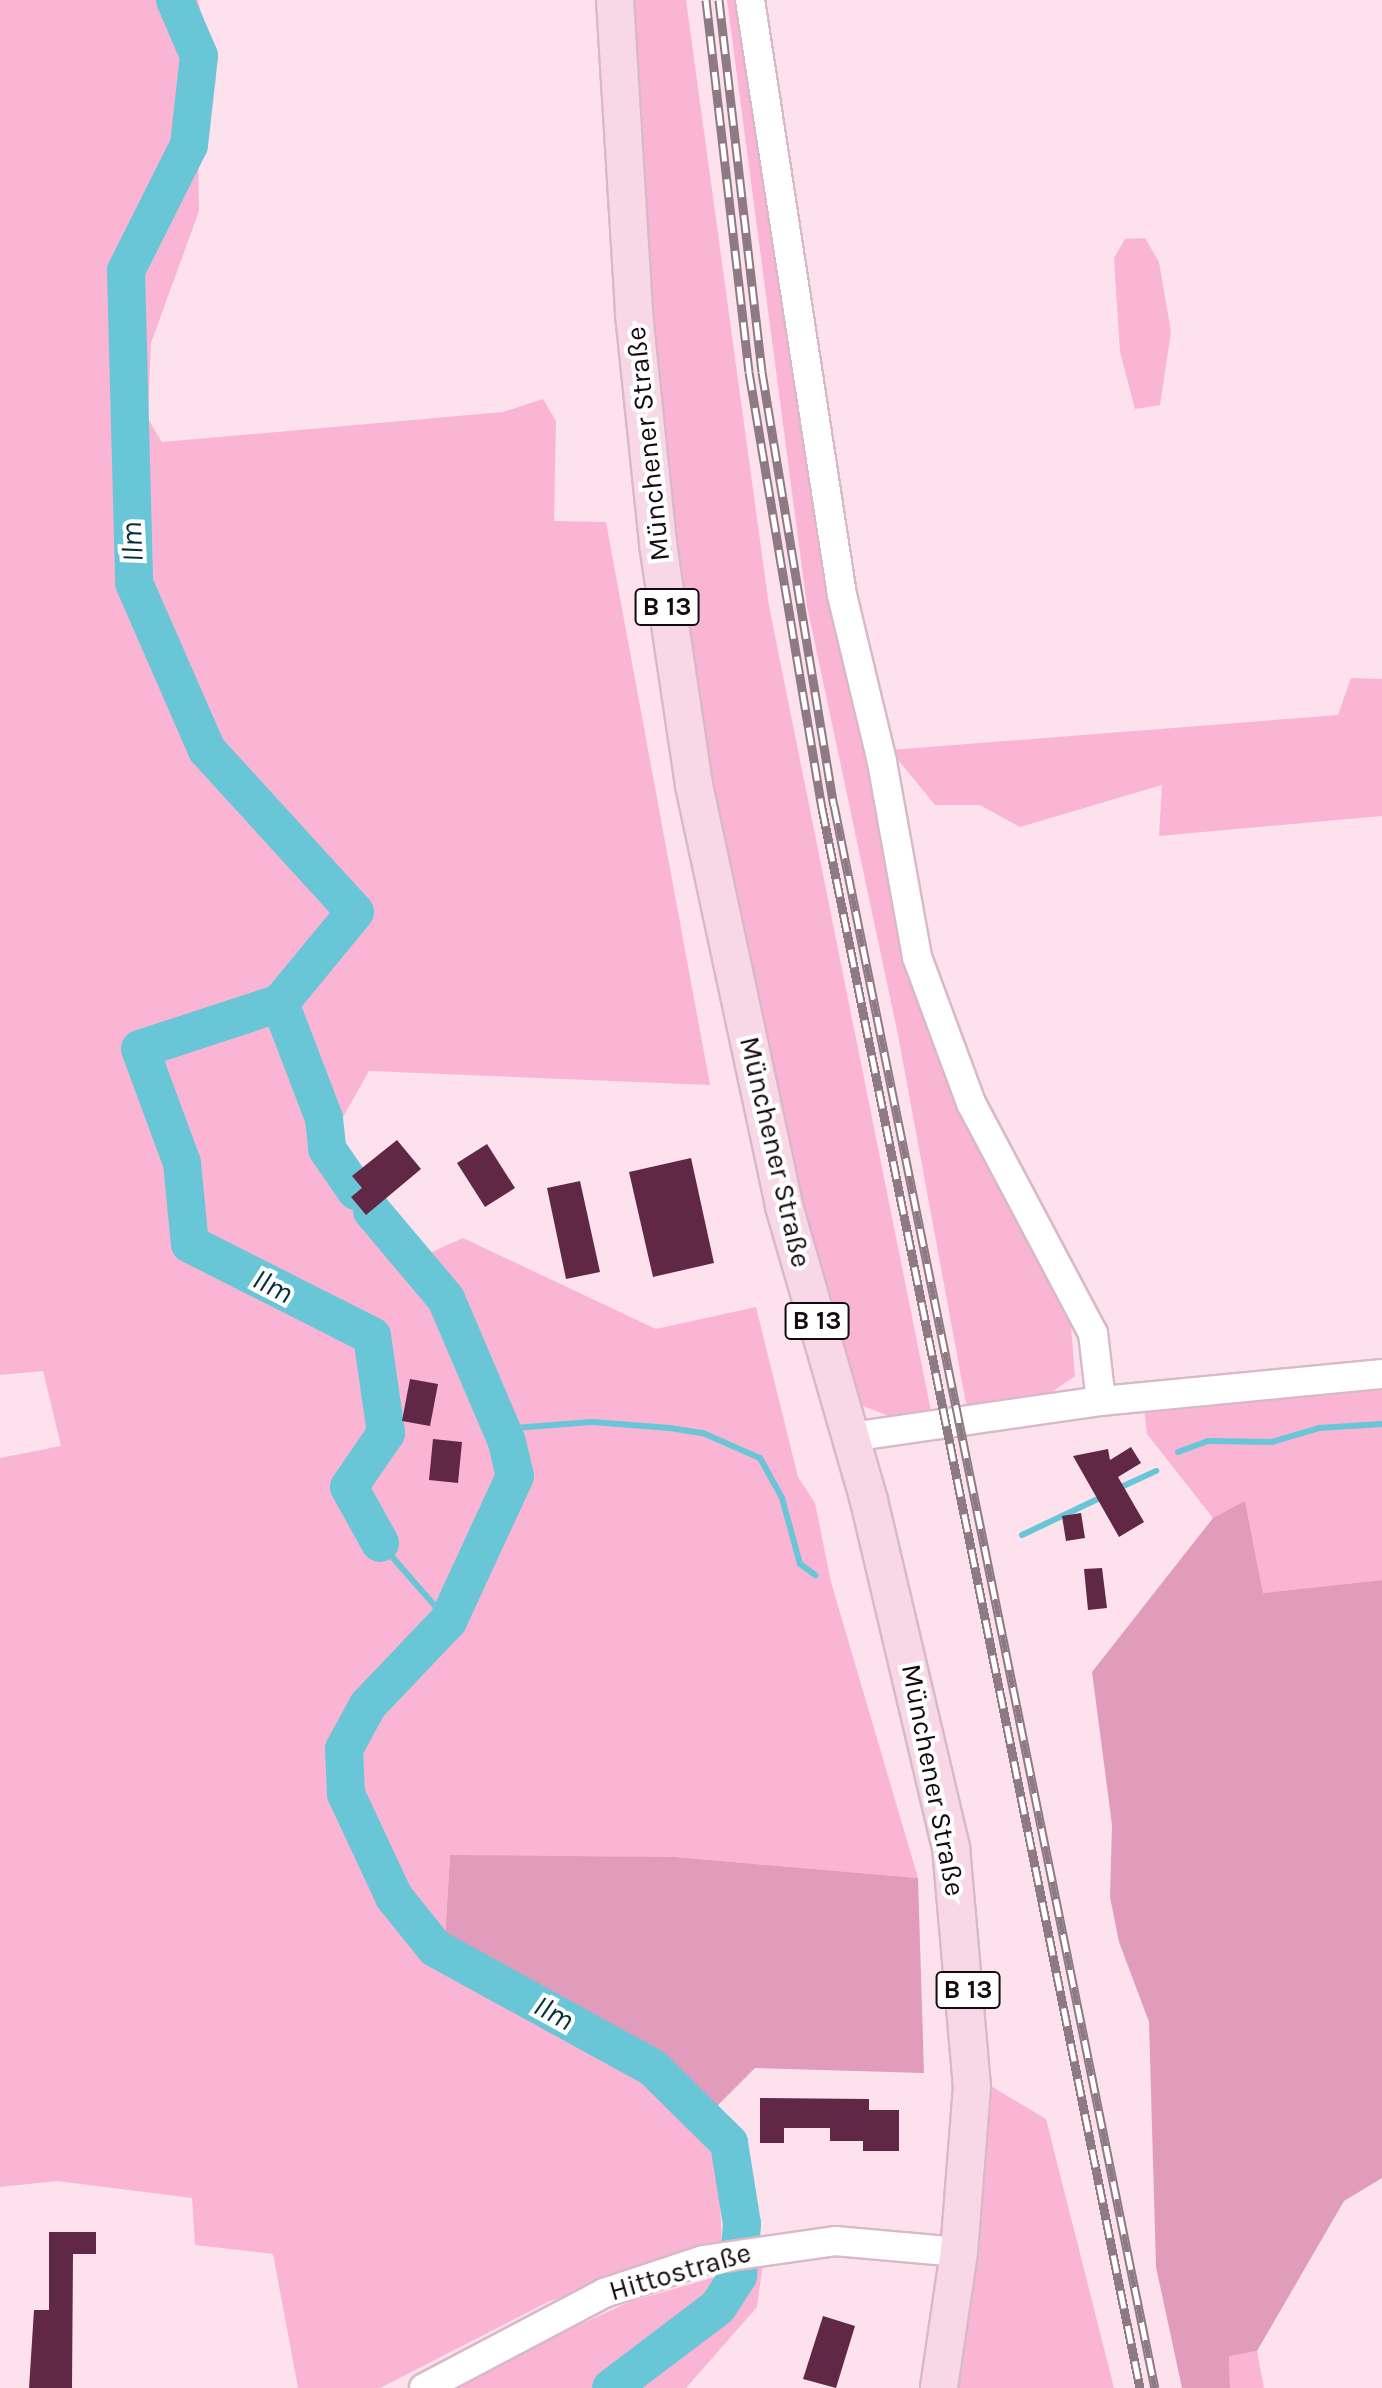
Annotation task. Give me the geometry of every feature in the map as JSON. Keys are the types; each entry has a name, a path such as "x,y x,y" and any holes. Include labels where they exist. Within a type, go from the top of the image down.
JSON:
{"main road":[{"name":"Münchener Straße","path":"615,0 634,314 658,544 694,785 784,1206 851,1437 951,1847 972,2087 959,2252 939,2388"}],"street":[{"path":"750,0 842,595 882,762 917,957 971,1103 1093,1333 1101,1401"},
{"path":"851,1437 1101,1401 1382,1374"},
{"name":"Hittostraße","path":"424,2388 604,2293 703,2260 776,2245 835,2241 959,2252"}],"shaded area":[{"path":"0,0 198,0 216,79 198,146 199,211 151,343 148,419 162,442 503,412 543,399 556,421 554,521 606,522 710,1085 369,1071 329,1142 418,1258 463,1238 656,1329 756,1307 798,1477 815,1503 831,1582 918,1878 676,1857 450,1856 445,1938 715,2108 722,2241 548,2302 380,2388 298,2388 273,2254 195,2245 192,2198 57,2181 0,2187 0,1458 61,1446 43,1371 0,1375"},
{"path":"627,0 686,0 769,606 932,1416 889,1416 863,1406 852,1394 728,899 664,510"},
{"path":"727,0 750,0 768,187 809,475 904,948 954,1097 1071,1327 1075,1376 1046,1396 967,1409 898,1035 807,606"},
{"path":"1145,238 1159,262 1171,332 1160,405 1135,409 1120,352 1114,258 1125,239"},
{"path":"1351,678 1382,679 1382,816 1159,836 1162,785 1020,827 980,805 935,805 890,750 1338,715"},
{"path":"1382,1389 1382,1580 1263,1593 1245,1502 1213,1518 1147,1434 1144,1409"},
{"path":"1245,1501 1263,1593 1382,1580 1382,2178 1344,2201 1257,2351 1229,2356 1230,2388 1182,2388 1156,2267 1149,2022 1119,1942 1110,1897 1112,1825 1092,1672 1213,1518"},
{"path":"450,1855 676,1857 918,1878 924,2073 755,2068 715,2108 445,1938"},
{"path":"984,2082 1046,2119 1114,2388 955,2388"},
{"path":"763,2263 757,2307 686,2388 442,2388 629,2302"},
{"path":"1257,2351 1264,2388 1230,2388 1229,2355"}],"building":[{"path":"397,1140 421,1169 366,1215 351,1197 362,1188 352,1176"},
{"path":"487,1144 515,1188 485,1207 457,1163"},
{"path":"691,1158 714,1263 653,1277 629,1172"},
{"path":"580,1181 600,1272 566,1279 547,1188"},
{"path":"410,1379 438,1384 430,1426 402,1421"},
{"path":"433,1439 462,1442 458,1483 429,1480"},
{"path":"1131,1447 1141,1463 1118,1477 1144,1522 1119,1537 1073,1456 1108,1449 1110,1460"},
{"path":"1081,1513 1085,1538 1066,1541 1062,1516"},
{"path":"1102,1568 1107,1608 1088,1610 1084,1569"},
{"path":"760,2098 869,2099 869,2110 899,2110 899,2151 863,2151 863,2141 830,2141 830,2128 784,2128 784,2143 760,2143"},
{"path":"49,2232 96,2232 96,2254 73,2254 72,2388 29,2388 34,2310 49,2310"},
{"path":"823,2316 855,2326 836,2388 803,2379"}],"waterway":[{"name":"Ilm","path":"175,0 199,56 189,145 126,271 134,583 207,750 355,912 280,1003 140,1049 182,1163 190,1244 372,1336 386,1433 349,1487 380,1543"},
{"name":"Ilm","path":"280,1003 324,1118 327,1149 356,1191"},
{"name":"Ilm","path":"372,1211 446,1299 507,1442 515,1476 448,1621 368,1705 344,1749 346,1794 394,1897 435,1948 653,2068 729,2143 742,2224 738,2276 718,2307 611,2388"},
{"path":"502,1429 592,1422 670,1428 703,1433 760,1458 782,1498 800,1564 815,1575"},
{"path":"1178,1452 1208,1441 1272,1442 1319,1428 1382,1424"},
{"path":"1119,1488 1156,1471"},
{"path":"1022,1535 1102,1497"},
{"name":"Ilm","path":"380,1543 448,1621"}],"railway":[{"path":"706,0 749,372 822,808 1140,2388"},
{"path":"719,0 762,372 834,805 1155,2388"}]}
